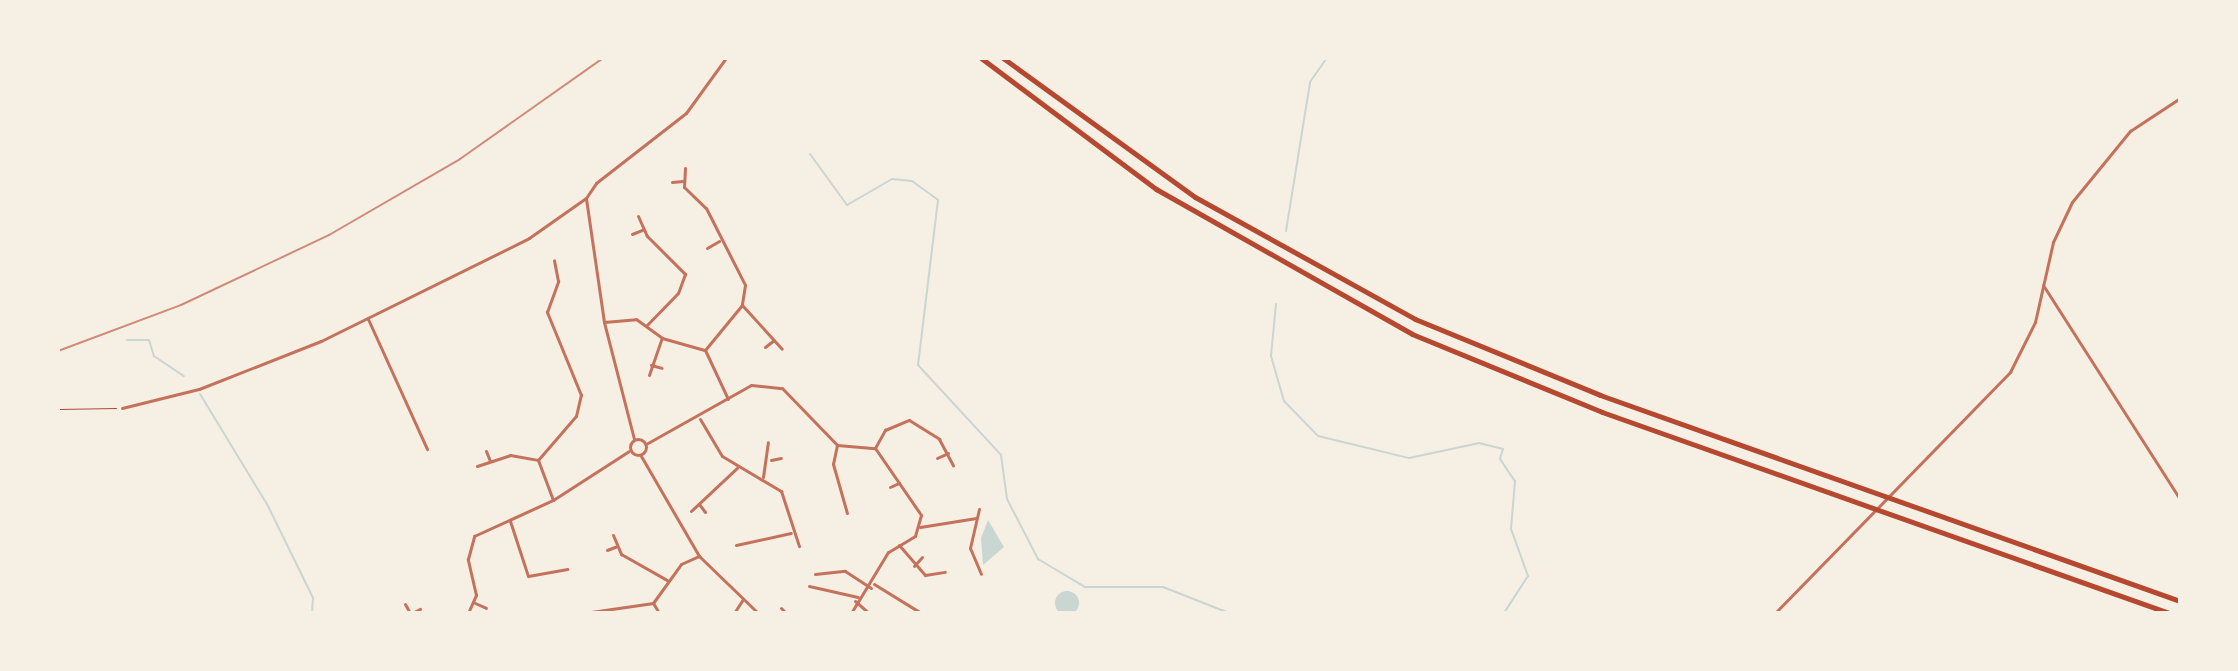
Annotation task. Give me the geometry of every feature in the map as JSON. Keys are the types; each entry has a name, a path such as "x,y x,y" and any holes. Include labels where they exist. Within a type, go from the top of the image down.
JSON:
{"highway":[{"path":"981,58 1168,196 1412,334 1602,412 2169,613"},
{"path":"1003,58 1207,204 1415,319 1600,395 2180,601"}],"street":[{"path":"122,408 199,389 368,319 529,238 586,198 596,183 686,113 726,58"},
{"path":"1775,613 2010,372 2043,285 2053,242 2083,184 2130,131 2180,98"},
{"path":"685,168 683,181 706,208 719,241 742,274 742,305 705,350"},
{"path":"672,182 683,181"},
{"path":"468,613 475,603 469,549 484,529 510,521 553,500 629,451 634,439 604,322 586,198"},
{"path":"638,216 642,230 685,274 678,293 647,325"},
{"path":"632,234 642,230"},
{"path":"707,248 719,241"},
{"path":"538,460 581,404 547,312 558,281 554,260"},
{"path":"2043,285 2180,499"},
{"path":"742,305 782,349"},
{"path":"368,319 427,449"},
{"path":"604,322 647,325 662,338 705,350 728,399"},
{"path":"649,375 662,338"},
{"path":"765,347 774,340"},
{"path":"651,365 662,368"},
{"path":"641,456 646,444 700,419 751,385 782,388 837,445 875,448"},
{"path":"700,419 737,468 763,477 781,491 791,533 799,546"},
{"path":"875,448 885,430 909,420 948,453 953,465"},
{"path":"634,439 646,444"},
{"path":"763,477 771,460 768,442"},
{"path":"837,445 833,464 847,513"},
{"path":"875,448 899,483 920,527"},
{"path":"486,451 490,461"},
{"path":"629,451 641,456 699,556 758,613"},
{"path":"937,458 948,453"},
{"path":"477,466 510,455 538,460"},
{"path":"771,460 781,458"},
{"path":"538,460 553,500"},
{"path":"691,511 737,468"},
{"path":"890,487 899,483"},
{"path":"699,504 705,512"},
{"path":"979,509 970,548 981,574"},
{"path":"851,613 857,599 873,586 888,552 920,527 976,518"},
{"path":"510,521 528,576 567,569"},
{"path":"736,545 791,533"},
{"path":"613,535 615,547 667,580"},
{"path":"746,545 746,553"},
{"path":"899,545 914,566 931,578 945,572"},
{"path":"607,550 615,547"},
{"path":"653,603 667,580 699,556"},
{"path":"914,566 922,557"},
{"path":"815,574 845,571 921,613"},
{"path":"809,586 857,599 869,613"},
{"path":"734,613 743,599"},
{"path":"475,603 486,608"},
{"path":"584,613 653,603"},
{"path":"653,603 659,613"},
{"path":"405,604 411,613 420,609"},
{"path":"781,608 786,613"}],"path":[{"path":"58,409 122,408"}],"shaded area":[{"path":"988,520 1004,547 983,565 981,538"},
{"path":"1067,591 1078,598 1079,603 1072,614 1067,615 1056,608 1055,603 1062,592"}],"waterway":[{"path":"1286,231 1310,82 1327,58"},
{"path":"810,154 847,205 892,179 912,181 938,200 918,365 1001,455 1007,499 1038,559 1085,587 1163,587 1229,613"},
{"path":"1276,304 1271,356 1284,401 1318,436 1409,458 1479,443 1503,449 1500,459 1515,481 1511,529 1528,576 1504,613"},
{"path":"127,340 149,340 154,356 184,376"},
{"path":"200,394 267,504 313,598 312,613"}],"railway":[{"path":"58,351 181,305 329,235 460,159 603,58"}]}
